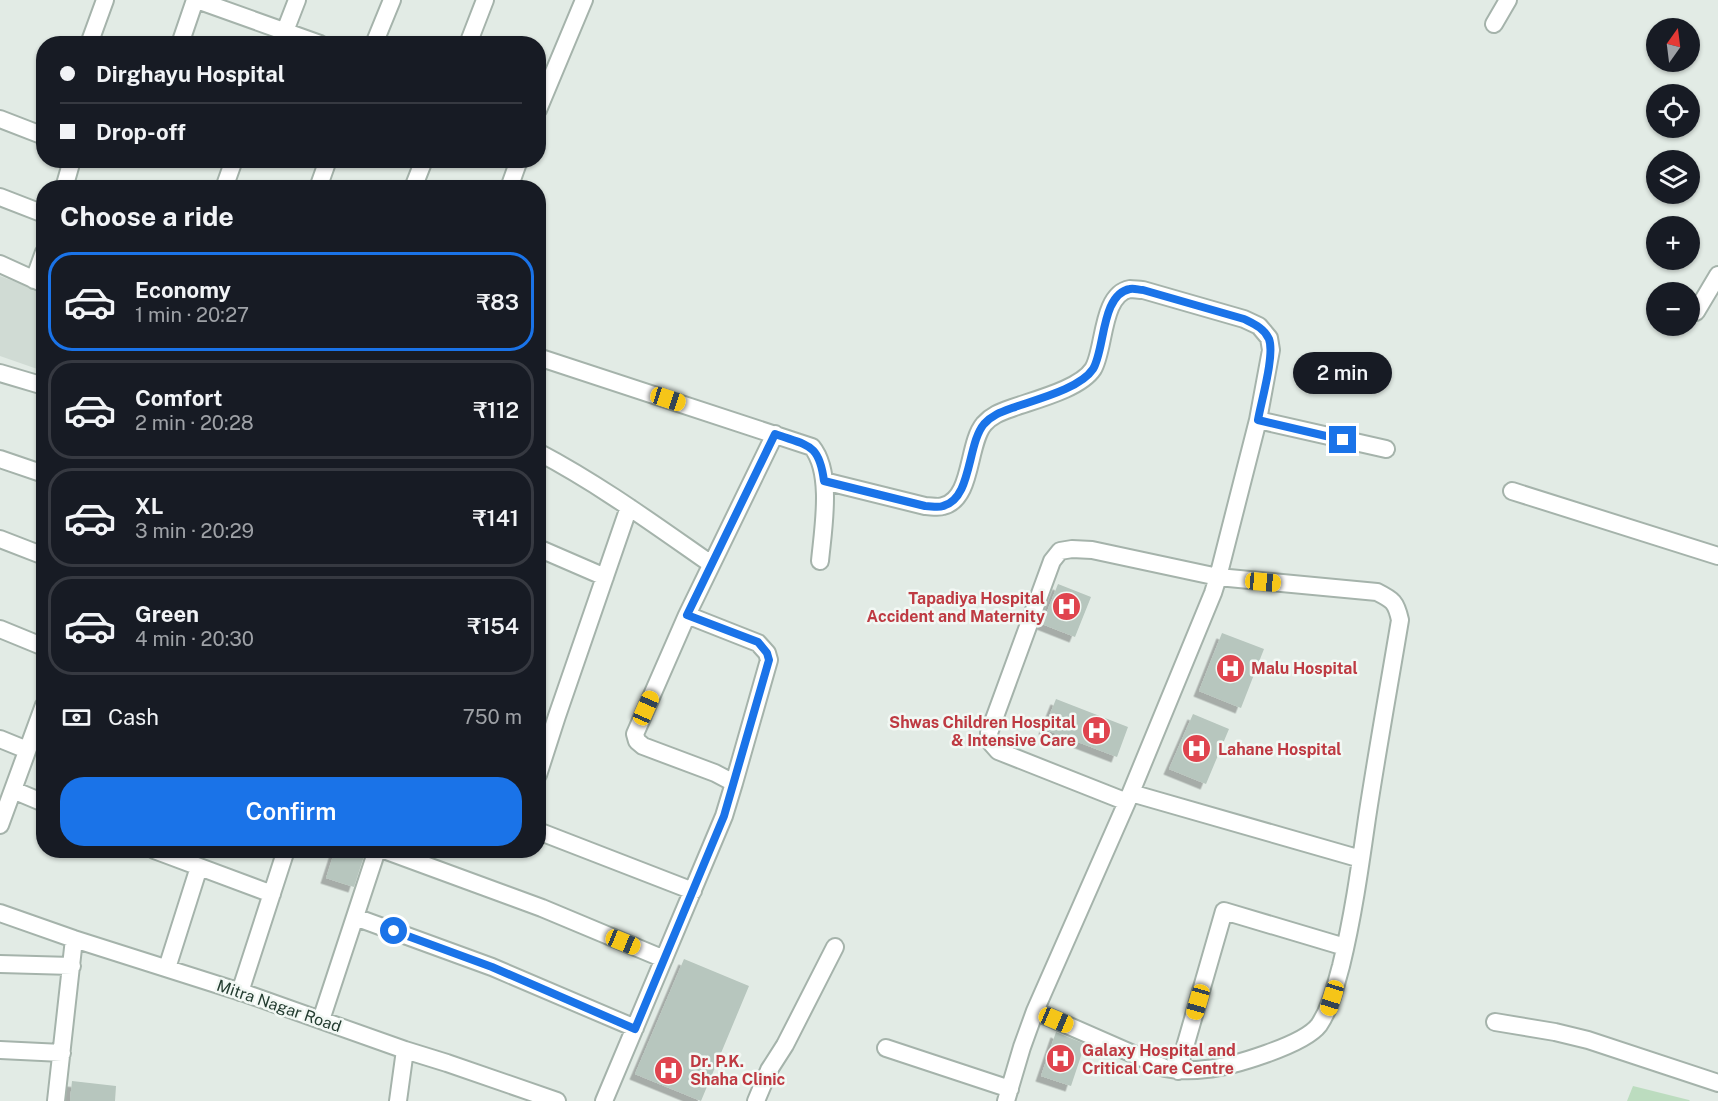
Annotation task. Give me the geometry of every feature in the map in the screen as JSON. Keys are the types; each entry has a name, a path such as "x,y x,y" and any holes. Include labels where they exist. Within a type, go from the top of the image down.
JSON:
{"street":[{"path":"92,36 105,0"},
{"path":"183,36 196,0 280,36"},
{"path":"282,36 297,0"},
{"path":"377,36 392,0"},
{"path":"471,36 485,0"},
{"path":"546,91 584,0"},
{"path":"1494,24 1508,0"},
{"path":"0,119 36,133"},
{"path":"0,197 36,211"},
{"path":"0,264 36,281"},
{"path":"1700,305 1718,275"},
{"path":"824,481 925,506 942,507 955,501 962,488 982,425 993,415 1073,386 1086,377 1094,367 1108,314 1114,301 1130,289 1155,293 1244,319 1259,326 1269,338 1271,350 1258,420 1218,578 1129,798 1035,1011 1008,1095 886,1048"},
{"path":"546,360 812,447 822,464 824,481 820,561"},
{"path":"0,373 36,384"},
{"path":"1258,420 1386,449"},
{"path":"734,783 715,773 643,746 637,741 635,734 687,615 775,434"},
{"path":"546,456 571,469 711,564"},
{"path":"0,459 36,471"},
{"path":"1512,491 1718,556"},
{"path":"546,750 629,507"},
{"path":"0,539 36,553"},
{"path":"1035,1011 1165,1068 1178,1071 1207,1070 1238,1063 1290,1045 1317,1028 1328,1010 1345,947 1361,859 1400,620 1397,608 1391,599 1377,592 1218,578 1092,550 1060,551 1052,561 989,733 991,743 998,751 1129,798 1361,859"},
{"path":"546,551 605,577"},
{"path":"604,1101 724,816 769,660 767,653 758,642 687,615"},
{"path":"0,629 36,643"},
{"path":"0,825 36,726"},
{"path":"0,739 27,750"},
{"path":"13,790 36,800"},
{"path":"546,834 693,891"},
{"path":"175,858 272,894"},
{"path":"240,992 283,858"},
{"path":"321,1020 374,858"},
{"path":"406,858 542,908 664,959"},
{"path":"167,968 199,867"},
{"path":"1178,1071 1224,911 1345,947"},
{"name":"Mitra Nagar Road","path":"0,913 240,992 557,1101"},
{"path":"355,917 492,967 635,1029"},
{"path":"56,1101 74,939"},
{"path":"756,1101 835,947"},
{"path":"0,964 72,966"},
{"path":"1495,1022 1587,1040 1718,1083"},
{"path":"0,1050 62,1053"},
{"path":"398,1101 405,1050"}],"shaded area":[{"path":"0,276 36,289 36,369 0,356"}],"green space":[{"path":"1633,1086 1689,1100 1690,1101 1627,1101"}],"building":[{"path":"1058,584 1091,597 1075,637 1042,624"},
{"path":"1222,633 1264,649 1241,708 1199,691"},
{"path":"1056,699 1128,727 1117,757 1044,729"},
{"path":"1193,714 1229,729 1206,784 1169,769"},
{"path":"332,858 363,858 354,887 326,878"},
{"path":"684,959 749,986 701,1101 635,1074"},
{"path":"1056,1032 1085,1044 1071,1086 1041,1076"},
{"path":"72,1081 116,1086 115,1101 70,1101"}],"place":[{"name":"Tapadiya Hospital Accident and Maternity","path":"1066,607"},
{"name":"Malu Hospital","path":"1230,668"},
{"name":"Shwas Children Hospital & Intensive Care","path":"1097,731"},
{"name":"Lahane Hospital","path":"1197,749"},
{"name":"Galaxy Hospital and Critical Care Centre","path":"1061,1059"},
{"name":"Dr. P.K. Shaha Clinic","path":"669,1070"}],"route":[{"path":"394,931 492,967 635,1029 724,816 769,660 764,648 758,642 687,615 775,434 812,447 822,464 824,481 925,506 942,507 955,501 962,488 982,425 993,415 1073,386 1086,377 1094,367 1108,314 1114,301 1130,289 1143,290 1244,319 1259,326 1269,338 1271,350 1258,420 1343,440"}]}
